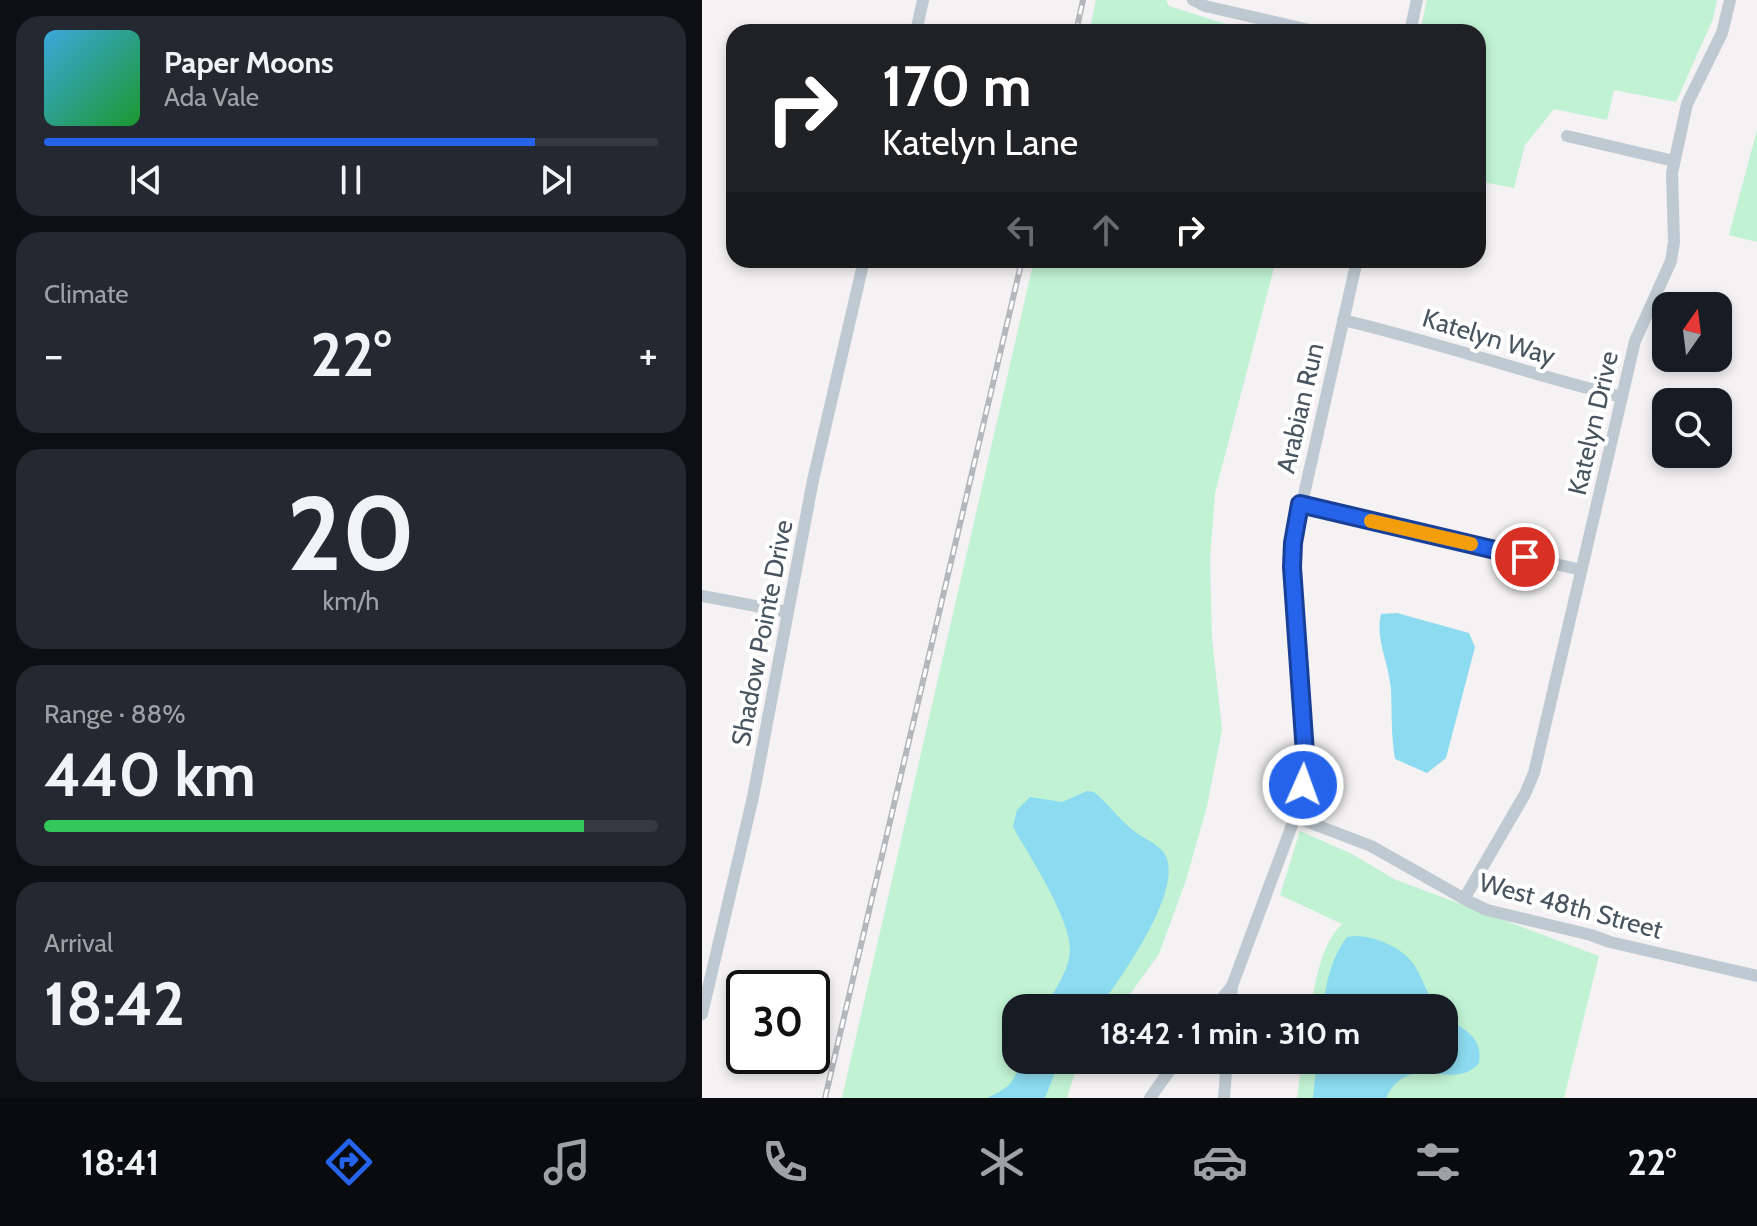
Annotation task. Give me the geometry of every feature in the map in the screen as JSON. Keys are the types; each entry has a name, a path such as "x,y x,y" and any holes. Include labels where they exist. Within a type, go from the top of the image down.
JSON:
{"street":[{"path":"918,24 923,0"},
{"path":"1193,0 1205,6 1283,24"},
{"path":"1412,24 1417,0"},
{"name":"Katelyn Drive","path":"1464,899 1533,776 1638,331 1671,261 1674,242 1674,161 1688,100 1722,33 1730,0"},
{"path":"1567,136 1674,161"},
{"name":"Shadow Pointe Drive","path":"702,1014 748,819 814,476 862,268"},
{"name":"Arabian Run","path":"1231,994 1302,791 1305,763 1293,543 1355,268"},
{"name":"Katelyn Way","path":"1343,320 1426,340 1543,378 1622,397"},
{"path":"1300,504 1581,570"},
{"path":"702,596 788,612"},
{"name":"West 48th Street","path":"1295,817 1371,846 1487,910 1757,976"},
{"name":"Arabian Run","path":"1226,994 1232,986"},
{"path":"1150,1098 1167,1074"},
{"path":"1224,1098 1226,1074"}],"green space":[{"path":"1096,0 1166,0 1169,6 1226,24 1091,24"},
{"path":"1427,0 1717,0 1713,19 1676,102 1614,90 1607,120 1554,109 1525,145 1514,188 1486,183 1486,24 1422,24"},
{"path":"1757,130 1757,242 1729,235"},
{"path":"1032,268 1274,268 1215,493 1210,559 1212,639 1222,730 1207,806 1186,880 1159,954 1130,994 1002,994 1002,1074 1074,1074 1067,1098 842,1098"},
{"path":"1300,831 1352,854 1394,879 1599,956 1564,1098 1297,1098 1300,1074 1458,1074 1458,994 1314,994 1324,952 1342,924 1280,895"}],"water":[{"path":"1397,613 1469,633 1475,647 1446,758 1427,773 1395,759 1391,689 1380,623 1381,614"},
{"path":"1087,791 1094,792 1133,831 1161,849 1169,868 1159,910 1109,994 1054,994 1067,966 1070,951 1068,938 1057,905 1013,827 1017,810 1030,797 1062,802"},
{"path":"1347,937 1373,939 1398,949 1416,968 1429,994 1326,994 1333,962"},
{"path":"1458,1026 1475,1040 1480,1054 1479,1063 1457,1075 1438,1074 1458,1074"},
{"path":"1054,1074 1045,1098 987,1098 1001,1091 1016,1075"},
{"path":"1316,1074 1415,1074 1396,1083 1386,1098 1313,1098"}],"railway":[{"path":"1078,24 1083,0"},
{"path":"825,1098 1020,268"}],"slow traffic":[{"path":"1371,521 1471,544"}],"route":[{"path":"1303,785 1305,753 1292,567 1300,504 1525,557"}]}
